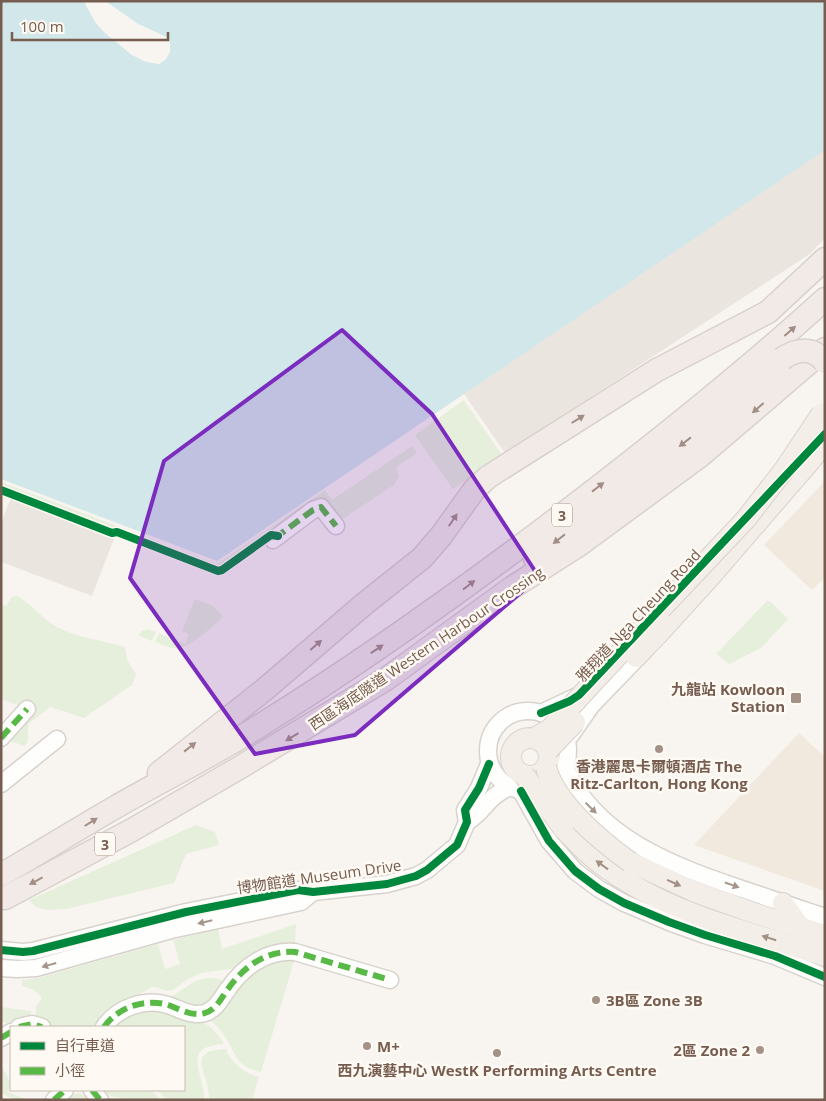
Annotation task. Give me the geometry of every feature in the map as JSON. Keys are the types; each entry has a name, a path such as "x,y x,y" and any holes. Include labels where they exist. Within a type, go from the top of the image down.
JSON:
{"highway":[{"path":"126,801 168,764 264,690 363,604 422,558 442,536 474,490 488,477 657,370 768,312 825,259"},
{"name":"3","path":"717,404 750,366 825,299"},
{"name":"西區海底隧道 Western Harbour Crossing","path":"5,898 132,830 332,713 386,679 513,587 579,545 700,456 825,349"},
{"path":"513,587 537,556 717,404 792,352 799,350 813,352 818,354 825,362"},
{"name":"西區海底隧道 Western Harbour Crossing","path":"1,875 126,801 257,728 417,622 665,435 717,404"}],"main road":[{"name":"雅翔道 Nga Cheung Road","path":"548,756 550,729 727,540 784,470 824,416"},
{"path":"817,457 825,441"},
{"name":"雅翔道 Nga Cheung Road","path":"548,756 817,457"},
{"path":"548,756 521,740 512,750 511,756 518,784 549,812 590,856 626,870 825,936"},
{"path":"518,784 529,776 539,774 548,756"},
{"path":"548,756 548,775 555,788 644,891 739,929 825,956"},
{"path":"783,903 800,927"},
{"path":"775,956 825,956"}],"street":[{"name":"雅翔道 Nga Cheung Road","path":"567,741 591,706 817,457 824,416"},
{"name":"雅翔道 Nga Cheung Road","path":"541,713 570,701 579,695 817,457"},
{"path":"273,540 313,510 321,507 336,526"},
{"path":"1,738 27,709"},
{"path":"548,756 568,756 567,741 558,724 541,713 525,710 514,713 494,727 489,738 487,750 489,764 496,777 518,784 549,841 575,871 599,889 624,903 706,935 775,956 825,978"},
{"path":"1,784 57,740"},
{"path":"548,756 572,783 586,803 608,824 648,852 675,865 825,917"},
{"name":"博物館道 Museum Drive","path":"1,950 33,951 234,901 298,890 313,892 387,884 416,876 433,866 457,845 467,822 465,810 479,788 489,764"},
{"name":"博物館道 Museum Drive","path":"467,822 476,817 492,797 518,784"},
{"name":"博物館道 Museum Drive","path":"1,968 36,968 171,930 301,902 313,892"},
{"path":"105,1026 118,1013 141,1004 166,1005 194,1014 208,1012 219,1004 240,974 255,961 272,954 295,952 390,980"},
{"path":"26,1026 32,1024 39,1026"},
{"path":"54,1100 64,1091"}],"highlighted area":[{"path":"342,330 432,414 539,577 355,735 255,754 130,578 164,461"}],"shaded area":[{"path":"1,1 84,1 95,22 104,32 132,55 159,64 166,59 170,43 158,33 138,24 105,1 825,1 825,150 217,561 1,479"},
{"path":"825,1 825,238 810,254 505,453 464,394 426,350"},
{"path":"825,481 825,577 812,590 764,545"},
{"path":"11,498 114,539 92,596 1,562 1,523"},
{"path":"799,733 825,757 825,777 823,779 825,781 825,891 694,845"}],"green space":[{"path":"464,400 502,455 453,489 415,435"},
{"path":"412,446 417,453 396,467 399,476 394,485 326,530 316,514 271,538 221,574 1,493 1,482 217,564 325,490 332,500"},
{"path":"17,596 27,602 46,620 65,631 125,647 127,660 136,674 132,685 84,718 50,707 28,724 28,742 24,746 11,741 23,709 1,699 1,606 7,605 12,597"},
{"path":"195,599 213,606 223,617 202,636 183,647 172,648 155,642 159,633 185,644 189,634 182,631"},
{"path":"767,601 770,601 788,619 761,648 729,664 716,654"},
{"path":"148,629 156,632 152,641 138,635"},
{"path":"196,825 215,832 219,845 186,854 174,883 66,909 47,910 36,907 29,900"},
{"path":"296,924 295,946 238,968 201,973 188,979 173,990 166,991 152,987 115,1008 97,1026 52,1026 36,1019 36,1006 42,998 34,990 22,986 22,980 38,978 158,944 165,969 180,964 173,940 218,929 222,949"},
{"path":"295,958 261,1072 246,1067 238,1060 222,1032 207,1018 235,988 266,962"},
{"path":"208,978 220,979 223,983 214,1000 201,1008 176,1002 171,997 195,981"},
{"path":"1,1007 31,1011 31,1019 12,1023 1,1021"},
{"path":"150,1009 192,1018 202,1022 218,1034 224,1044 210,1046 202,1050 198,1056 204,1100 167,1100 158,1091 185,1091 185,1026 112,1026 121,1018"},
{"path":"226,1049 239,1067 259,1077 252,1100 209,1100 202,1059 205,1054"},
{"path":"1,1066 10,1081 8,1092 28,1100 15,1100 1,1093"},
{"path":"100,1091 152,1091 161,1100 136,1100 105,1094"},
{"path":"80,1093 92,1100 65,1100 73,1094"}],"pier":[{"path":"84,1 87,1 105,31 133,53 158,61 168,51 168,44 164,39 137,27 104,4 103,1 138,24 166,37 170,43 170,52 166,59 159,64 146,62 132,55 104,32 95,22"}],"marked path":[{"path":"275,538 313,510 321,507 336,526"},
{"path":"1,738 27,709"},
{"path":"105,1026 124,1009 141,1004 159,1003 195,1014 205,1013 216,1006 241,973 257,961 285,952 295,952 390,980"},
{"path":"23,1026 32,1024 39,1026"},
{"path":"1,1038 10,1033"},
{"path":"54,1100 64,1091"},
{"path":"93,1091 100,1100"}],"cycle path":[{"path":"541,713 570,701 579,695 825,434"},
{"path":"1,490 218,571 271,535 278,536"},
{"path":"1,950 33,951 186,912 298,890 313,892 387,884 416,876 427,870 457,845 467,822 465,810 479,788 489,764"},
{"path":"521,791 549,841 575,871 599,889 624,903 669,922 775,956 825,977"}],"place":[{"name":"九龍站 Kowloon Station","path":"796,698"},
{"name":"香港麗思卡爾頓酒店 The Ritz-Carlton, Hong Kong","path":"659,749"},
{"name":"3B區 Zone 3B","path":"596,1000"},
{"name":"M+","path":"367,1046"},
{"name":"2區 Zone 2","path":"760,1050"},
{"name":"西九演藝中心 WestK Performing Arts Centre","path":"497,1053"}]}
